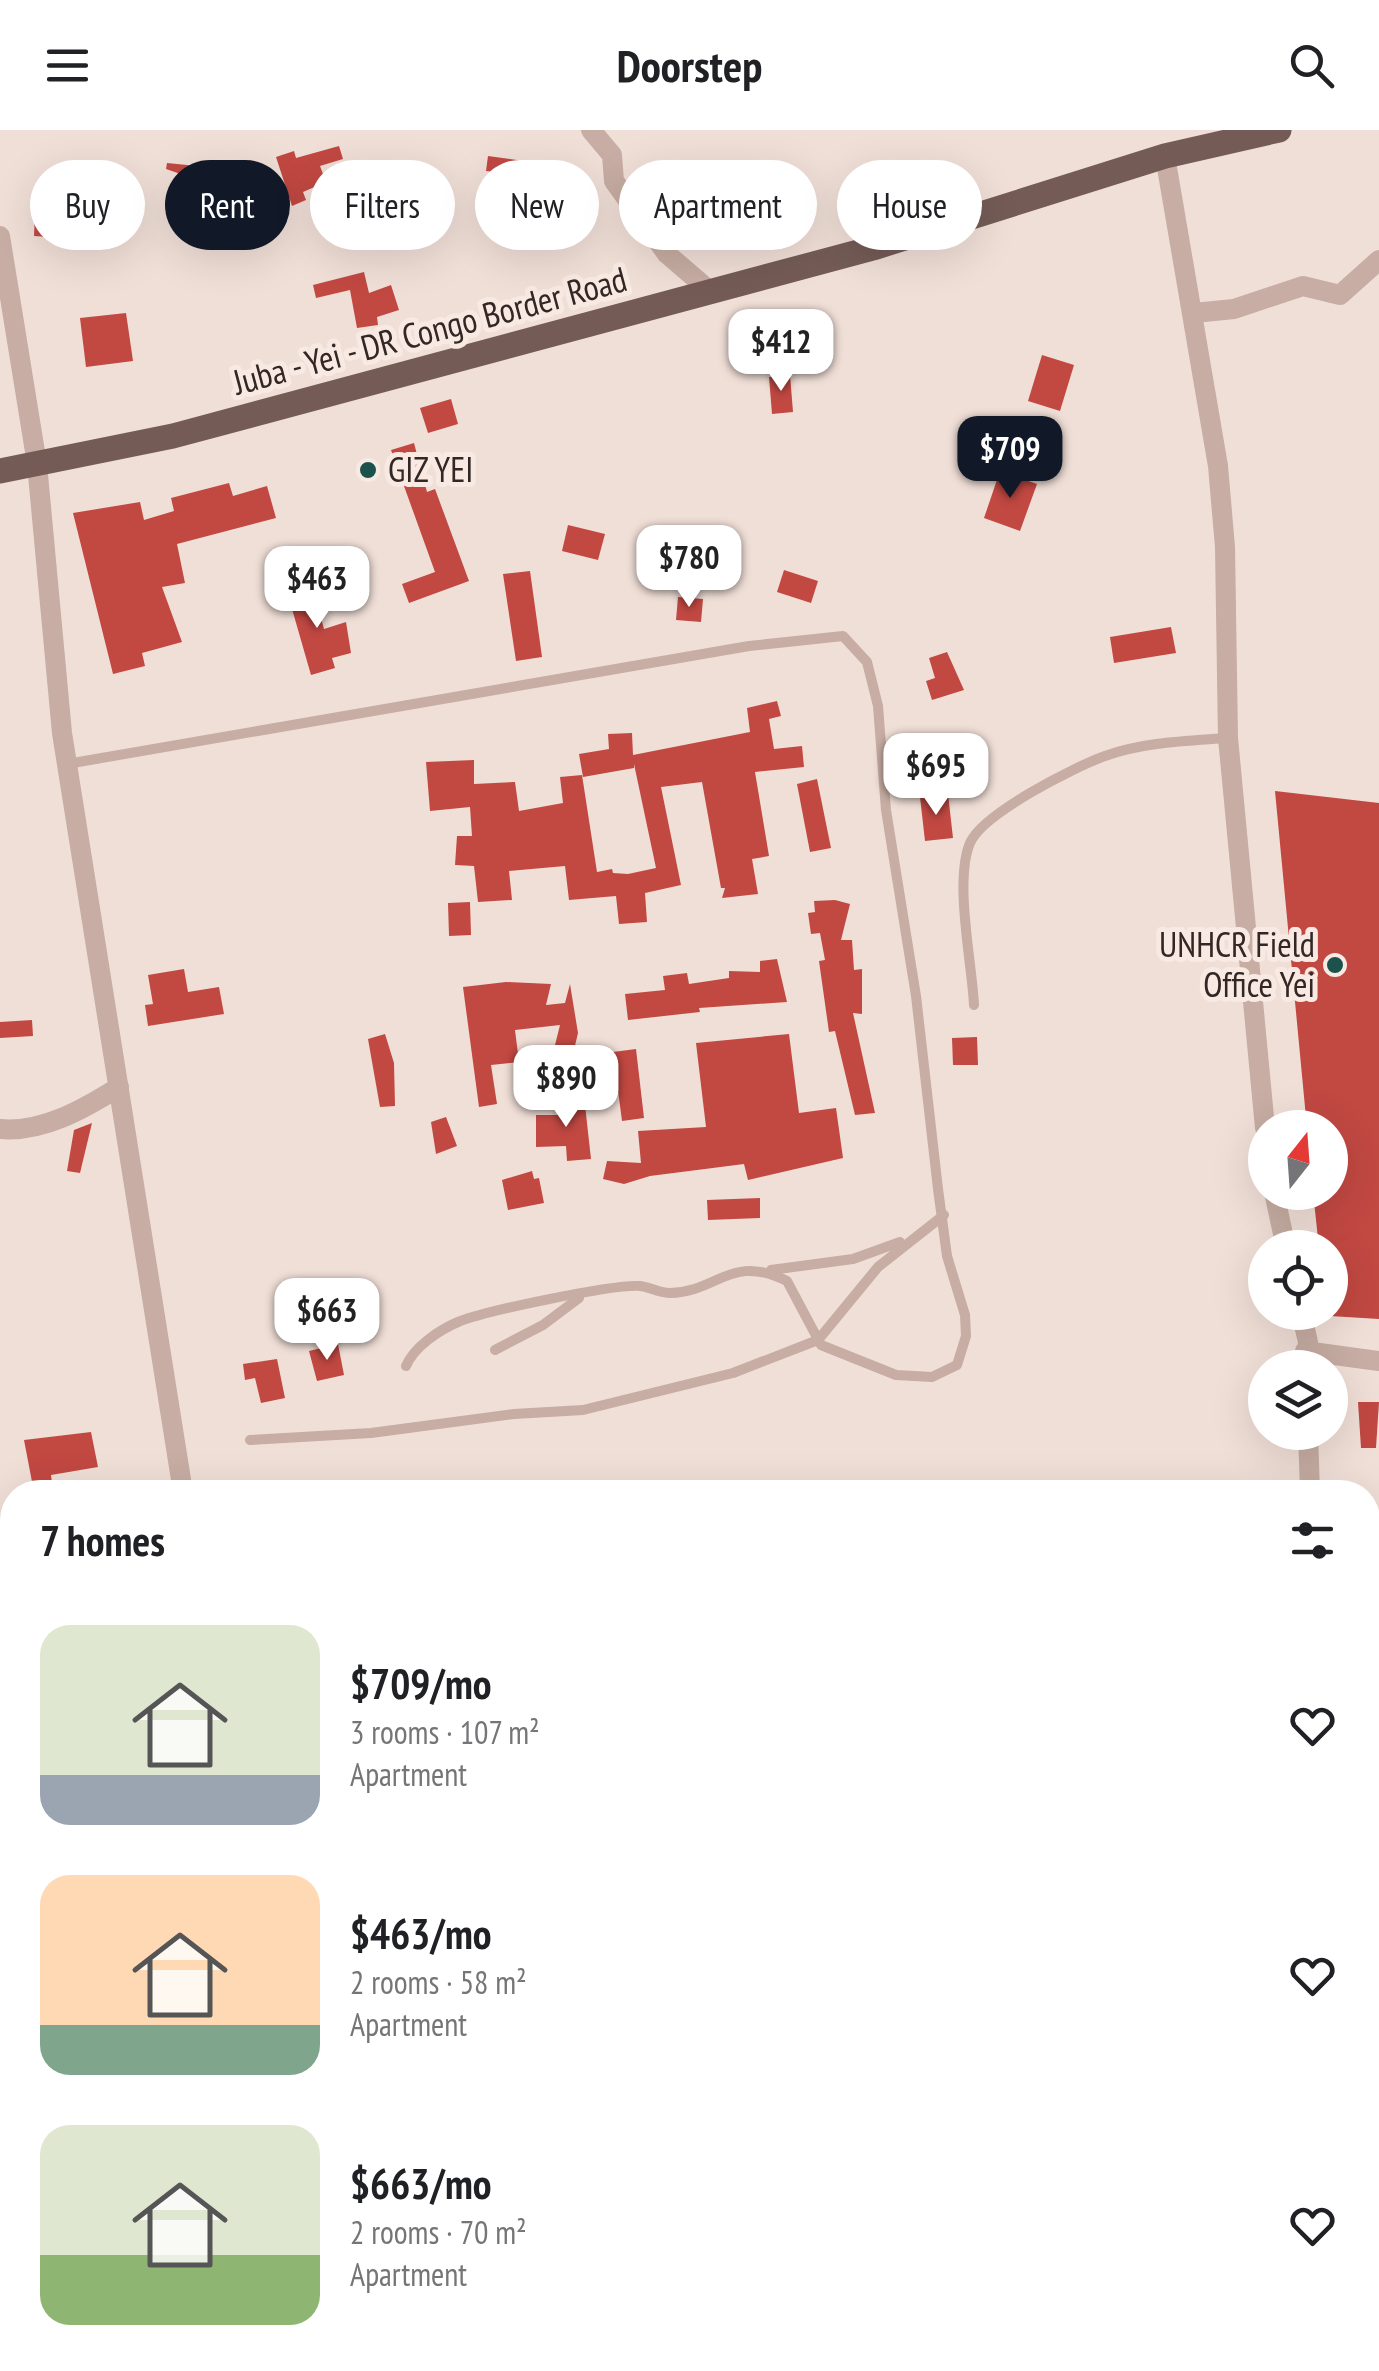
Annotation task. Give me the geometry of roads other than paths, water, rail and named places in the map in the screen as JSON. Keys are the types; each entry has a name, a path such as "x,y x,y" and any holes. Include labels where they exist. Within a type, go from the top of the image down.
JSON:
{"main road":[{"name":"Juba - Yei - DR Congo Border Road","path":"0,471 173,436 873,248 1165,156 1279,130"}],"street":[{"path":"592,130 612,155 614,180 667,254 710,292"},
{"path":"1165,156 1218,466 1225,547 1228,738 1263,1110"},
{"path":"0,236 37,464 67,764 182,1480"},
{"path":"1194,313 1234,309 1303,286 1340,295 1379,260"},
{"path":"0,1128 19,1130 59,1120 119,1088"},
{"path":"1348,1361 1379,1362"},
{"path":"1309,1450 1310,1480"}],"lane":[{"path":"67,764 749,646 844,636 867,662 878,706 886,810 948,1256 965,1315 966,1336 956,1365 932,1376 896,1375 855,1362 818,1340 788,1281 762,1271"},
{"path":"974,1005 966,864 970,841 988,821 1105,756 1168,742 1228,738"},
{"path":"250,1440 371,1434 514,1414 583,1410 733,1373 818,1340 878,1267 944,1215"},
{"path":"406,1366 412,1352 458,1322 583,1294 641,1286 672,1293 698,1287 722,1274 853,1258 910,1238"},
{"path":"495,1350 543,1325 583,1294"}],"place":[{"name":"GIZ YEI","path":"368,470"},
{"name":"UNHCR Field Office Yei","path":"1335,965"}]}
